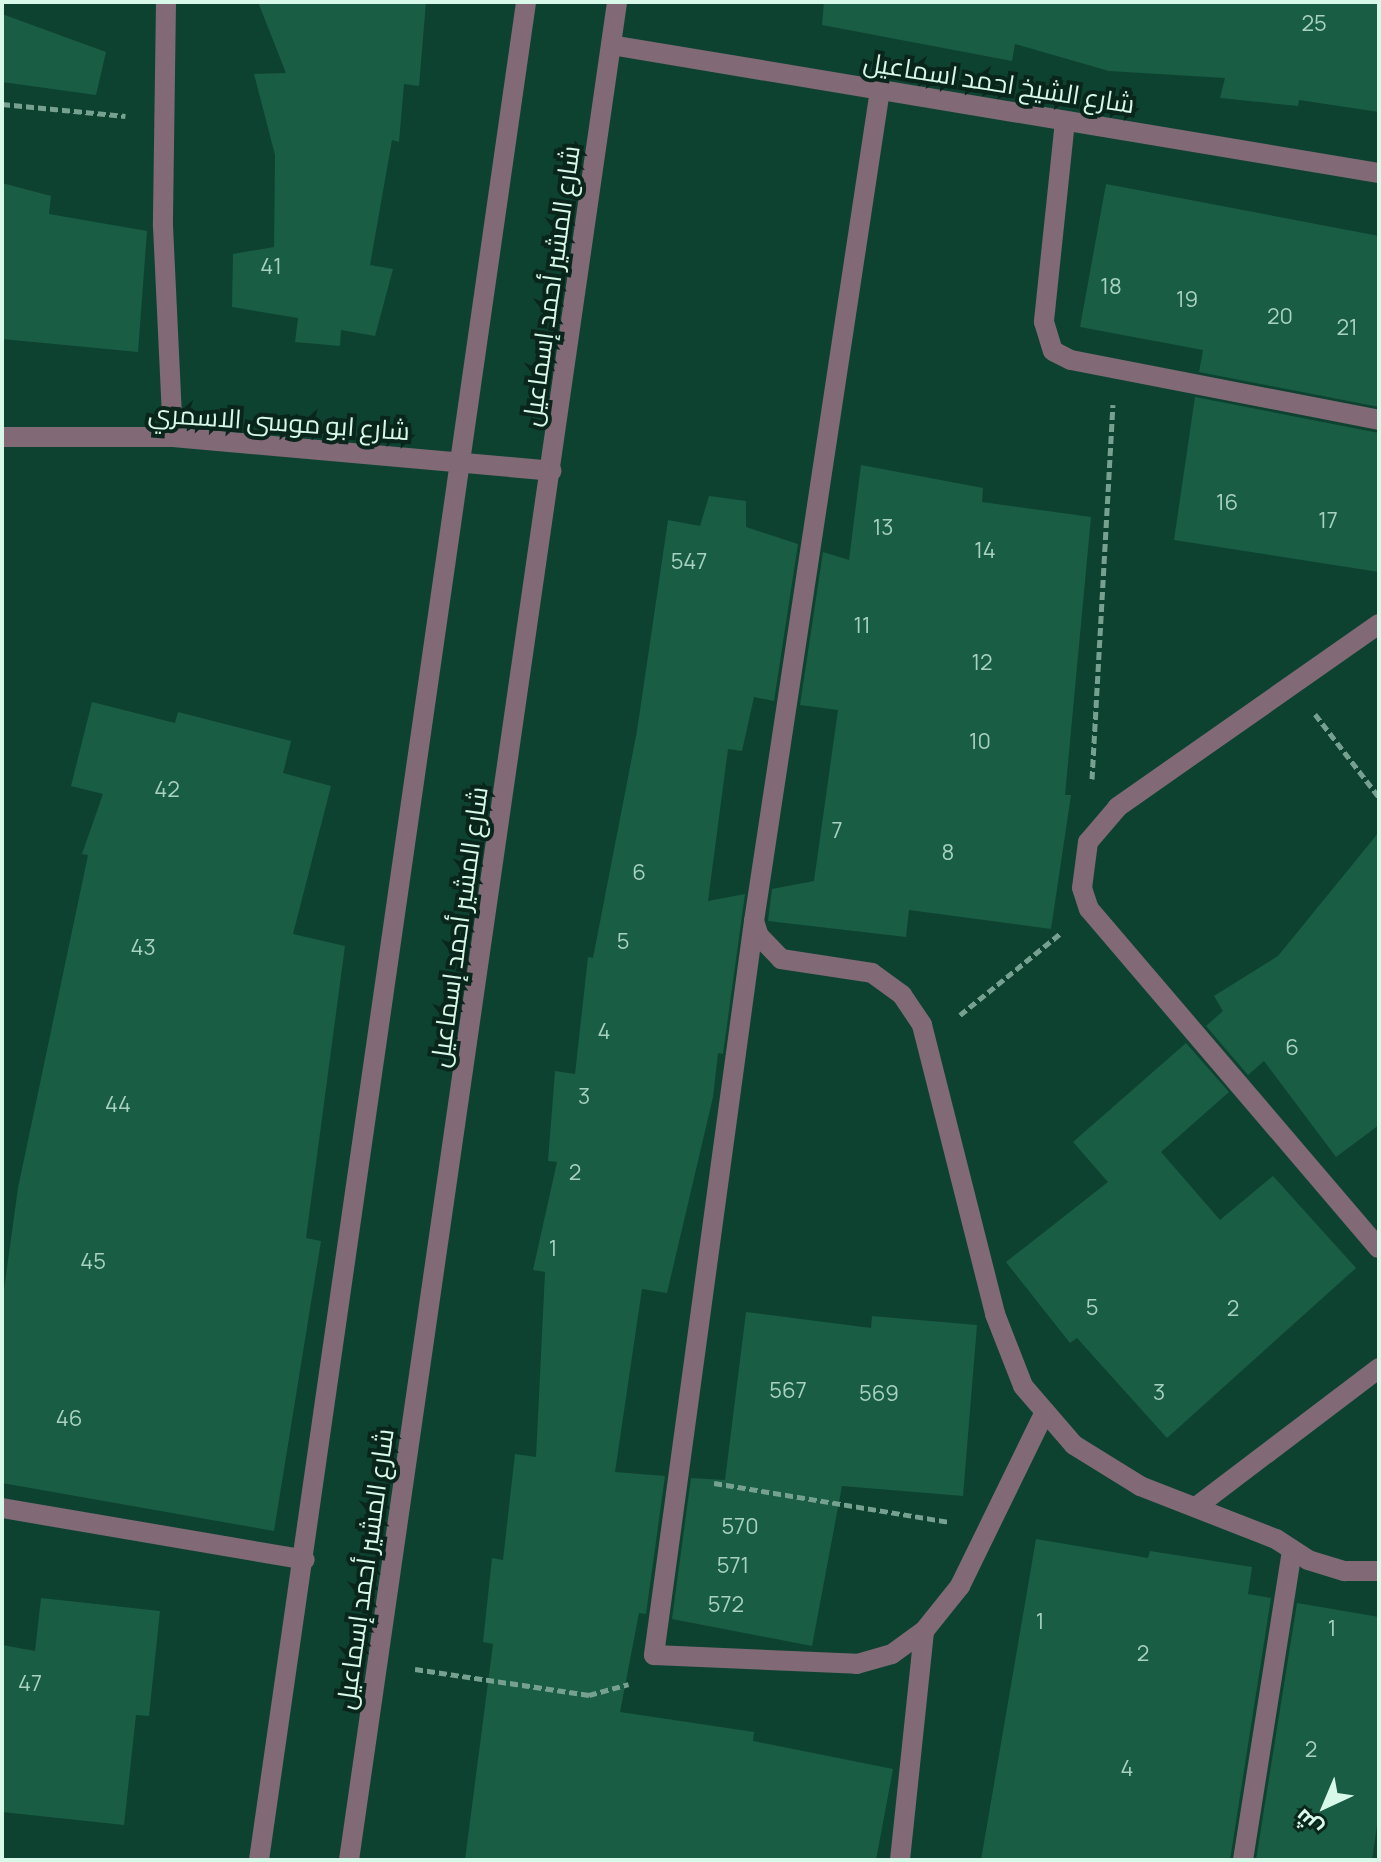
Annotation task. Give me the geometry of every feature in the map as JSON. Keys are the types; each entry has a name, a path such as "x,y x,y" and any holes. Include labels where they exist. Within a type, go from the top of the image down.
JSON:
{"street":[{"path":"166,2 162,120 173,437"},
{"path":"259,1860 305,1560 526,2"},
{"name":"شارع المشير أحمد إسماعيل","path":"349,1860 617,2"},
{"name":"شارع الشيخ احمد اسماعيل","path":"611,45 1379,173"},
{"path":"880,90 754,921 654,1655 857,1664 892,1654 924,1631 960,1586 1045,1412"},
{"path":"1065,121 1044,333 1061,357 1379,420"},
{"name":"شارع ابو موسى الاسمري","path":"2,437 173,437 551,471"},
{"path":"1379,624 1118,807 1088,842 1082,888 1089,909 1379,1248"},
{"path":"754,921 759,936 781,959 872,973 902,995 927,1041 995,1314 1023,1386 1074,1445 1140,1486 1292,1550 1344,1571 1379,1571"},
{"path":"1196,1507 1379,1368"},
{"path":"2,1508 305,1560"},
{"path":"1243,1860 1292,1550"},
{"path":"900,1860 924,1631"}],"path":[{"path":"2,104 162,120"},
{"path":"1088,842 1115,368"},
{"path":"1293,684 1379,797"},
{"path":"927,1041 1089,909"},
{"path":"678,1477 990,1529"},
{"path":"378,1664 589,1695 621,1689 641,1676 654,1655"}],"building":[{"path":"258,2 426,2 419,86 404,84 399,142 392,140 370,265 393,269 375,336 341,330 340,346 295,342 298,318 232,307 233,254 274,247 275,155 254,74 286,73"},
{"path":"824,2 1379,2 1379,112 1299,100 1298,106 1220,98 1225,78 1109,71 1015,44 1012,61 822,25"},
{"path":"2,14 106,52 96,95 2,82"},
{"path":"2,183 51,196 49,214 147,231 138,352 2,339"},
{"path":"1106,184 1379,236 1379,407 1199,372 1203,350 1080,327"},
{"path":"1195,397 1379,433 1379,572 1174,540"},
{"path":"861,465 983,488 982,502 1091,517 1065,795 1071,795 1051,929 909,910 906,937 768,921 772,889 814,881 838,710 800,705 823,552 849,560"},
{"path":"709,496 746,501 746,527 798,544 774,701 754,697 742,751 728,749 708,901 745,894 723,1054 718,1053 713,1097 667,1293 642,1289 615,1472 665,1476 646,1614 639,1613 620,1712 754,1732 753,1741 893,1769 876,1860 465,1860 493,1644 483,1642 492,1558 503,1560 515,1454 536,1457 545,1272 533,1270 557,1162 548,1161 555,1071 575,1074 588,957 593,958 637,731 668,520 700,526"},
{"path":"92,702 175,723 178,712 291,741 283,773 331,786 293,934 345,946 306,1238 321,1241 274,1531 2,1483 2,1304 18,1188 88,855 82,854 103,794 71,786"},
{"path":"1379,832 1379,1125 1336,1157 1264,1061 1248,1075 1206,1026 1223,1011 1214,996 1278,956"},
{"path":"1186,1043 1229,1092 1161,1152 1220,1220 1273,1176 1356,1268 1167,1438 1077,1338 1070,1343 1006,1262 1108,1182 1073,1142"},
{"path":"746,1312 871,1328 872,1316 977,1325 963,1496 842,1486 812,1646 672,1619 691,1478 725,1480"},
{"path":"1036,1539 1148,1558 1150,1551 1252,1567 1248,1594 1271,1598 1230,1860 981,1860"},
{"path":"41,1598 160,1611 149,1716 136,1715 124,1825 2,1812 2,1645 35,1651"},
{"path":"1297,1603 1379,1617 1379,1812 1372,1860 1256,1860"}]}
